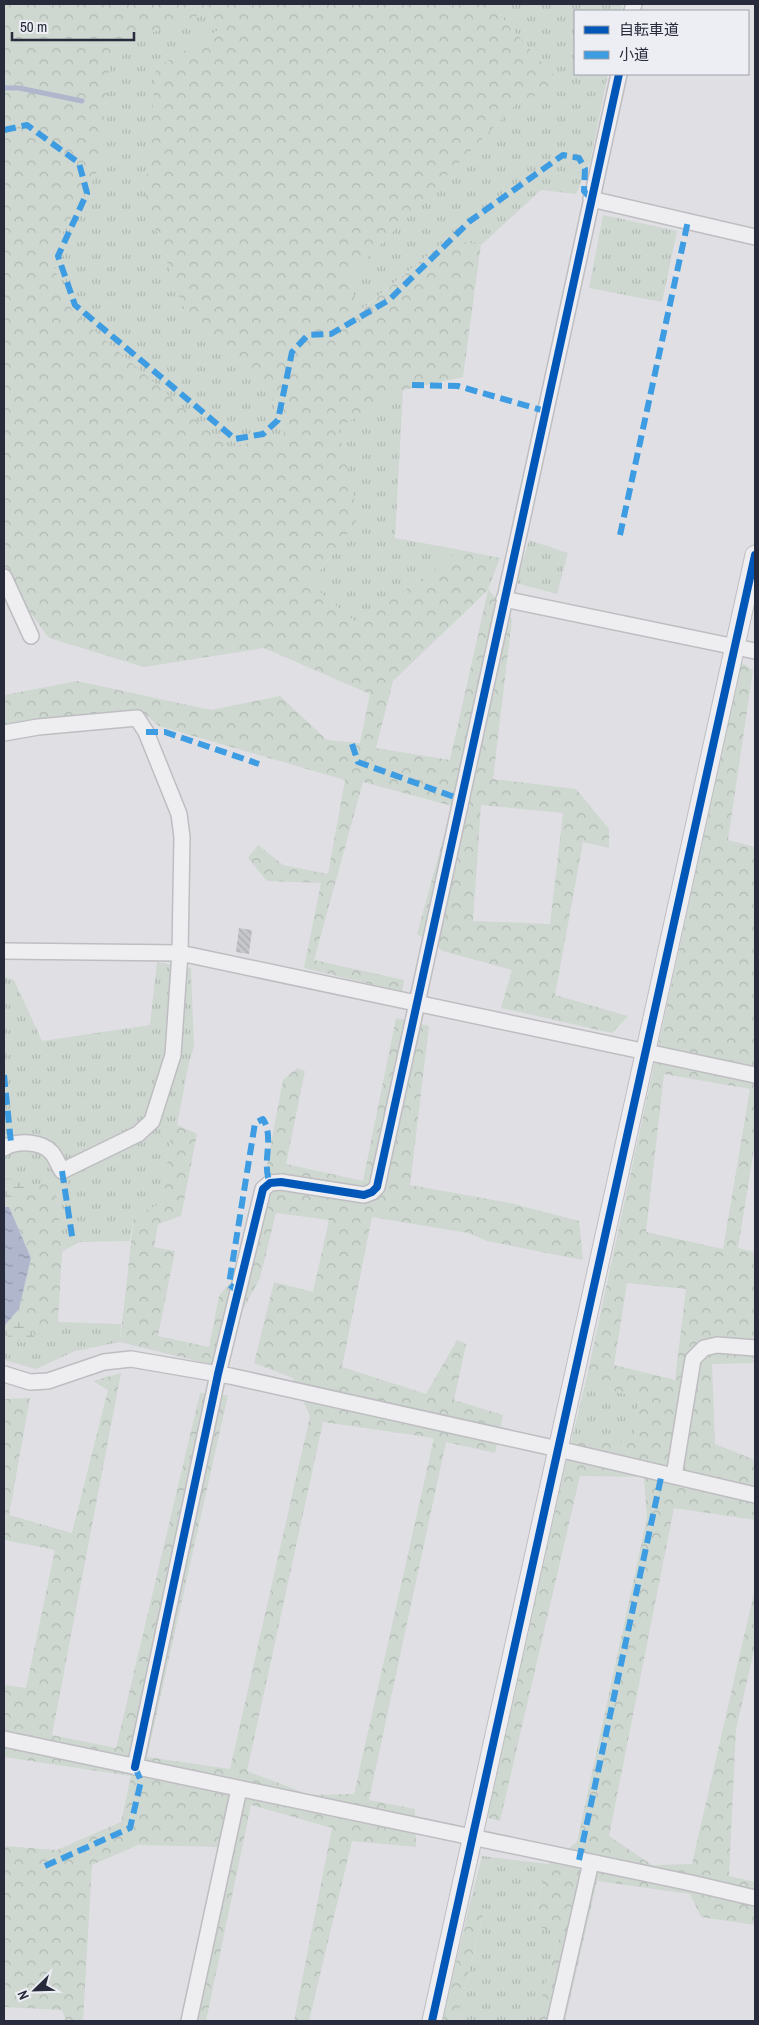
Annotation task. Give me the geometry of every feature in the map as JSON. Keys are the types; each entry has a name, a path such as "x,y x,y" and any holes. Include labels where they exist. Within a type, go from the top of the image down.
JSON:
{"street":[{"path":"135,1767 218,1374 263,1189 270,1183 280,1182 364,1195 372,1192 376,1186 618,75"},
{"path":"591,198 755,237"},
{"path":"432,2021 755,554"},
{"path":"4,577 31,636"},
{"path":"504,599 755,650"},
{"path":"4,733 38,727 137,718 146,732 179,814 182,837 180,953 173,1055 152,1121 138,1134 62,1171 52,1152 27,1142 11,1143 4,1148"},
{"path":"4,951 180,953 755,1075"},
{"path":"674,1476 693,1359 704,1348 717,1345 755,1348"},
{"path":"4,1374 30,1382 48,1381 104,1362 131,1359 218,1374 558,1449 755,1495"},
{"path":"4,1739 472,1838 691,1882 755,1898"},
{"path":"189,2021 239,1789"},
{"path":"555,2021 591,1862"}],"green space":[{"path":"4,4 496,4 494,9 560,82 517,103 347,279 361,311 447,239 481,245 463,377 403,390 338,428 359,518 310,584 358,624 461,550 500,558 488,589 512,619 493,779 576,789 609,829 609,848 583,842 555,995 628,1016 612,1033 501,1008 512,970 443,951 417,934 452,806 363,782 314,960 404,980 402,992 304,968 321,883 267,881 248,858 258,845 283,865 328,874 345,780 159,726 139,709 4,724 4,695 77,681 211,710 280,696 327,740 360,743 370,694 264,648 144,667 49,638 4,578","holes":["208,12 218,30 156,68 145,198 182,305 270,393 284,433 229,448 73,312 49,256 98,171 112,47","488,590 450,760 376,748 393,681","481,805 563,813 550,924 473,921"]},
{"path":"496,4 622,4 621,10 574,10 574,75 608,75 590,162 576,194 541,190 481,245 447,239 360,311 347,279 517,103 560,82 494,9"},
{"path":"208,12 218,30 156,68 182,305 270,393 284,433 229,449 73,312 49,256 98,171 112,47"},
{"path":"603,215 677,231 662,302 589,288"},
{"path":"403,390 395,538 461,550 358,624 310,584 359,518 338,428"},
{"path":"529,540 568,553 557,594 516,583"},
{"path":"741,662 753,670 728,840 755,847 755,1143 738,1248 755,1252 755,1363 712,1364 715,1444 755,1460 755,1520 674,1508 609,1836 652,1865 692,1864 755,1588 755,1646 736,1729 729,1876 755,1882 755,1925 701,1917 690,1894 597,1881 565,2021 535,2021 560,1934 531,1924 548,1864 577,1842 647,1518 644,1477 580,1476 500,1821 480,1816 572,1438 633,1443 639,1397 585,1385","holes":["664,1074 750,1089 723,1249 646,1232","627,1283 686,1289 675,1380 614,1365"]},
{"path":"157,962 191,968 194,1047 189,1062 177,1125 170,1137 163,1203 134,1215 130,1241 79,1242 62,1252 55,1179 26,1190 20,1178 4,1179 4,977 14,980 42,1041 150,1025"},
{"path":"396,1018 429,1026 410,1185 510,1203 579,1221 583,1260 487,1241 468,1233 372,1217 342,1367 426,1394 457,1340 466,1344 454,1400 503,1415 495,1453 446,1442 369,1800 415,1809 416,1847 352,1841 309,2021 294,2021 332,1828 251,1805 206,2021 180,2021 218,1847 138,1845 92,1865 83,2021 66,2021 62,2010 4,2007 4,1846 57,1850 121,1822 131,1776 4,1757 4,1685 26,1688 55,1550 4,1540 4,1399 30,1398 9,1515 72,1533 108,1390 93,1381 121,1373 52,1735 116,1748 200,1393 228,1395 147,1757 230,1769 310,1416 293,1378 254,1363 274,1282 313,1292 329,1220 276,1213 260,1278 213,1365 120,1342 134,1215 163,1203 170,1137 177,1125 197,1134 181,1216 158,1224 154,1247 175,1251 158,1336 209,1347 219,1296 249,1260 283,1080 297,1068 305,1071 286,1164 363,1181","holes":["323,1422 434,1438 354,1794 310,1795 247,1771"]},
{"path":"20,1178 26,1190 9,1207 4,1207 4,1179"},
{"path":"55,1179 62,1252 58,1322 35,1336 19,1309 31,1258 9,1207 26,1190"},
{"path":"19,1309 35,1336 22,1342 4,1335 4,1326"},
{"path":"58,1322 121,1324 120,1342 75,1351 36,1369 4,1360 4,1335 22,1342"},
{"path":"585,1385 639,1397 633,1444 572,1438"},
{"path":"482,1856 548,1864 531,1923 560,1933 535,2021 456,2021 485,1909 468,1911"},
{"path":"485,1908 456,2021 442,2021 468,1911"}],"water":[{"path":"4,1207 9,1207 31,1258 19,1309 4,1326"}],"building":[{"path":"239,928 252,930 249,954 236,952"}],"waterway":[{"path":"4,88 19,88 82,101"}],"marked path":[{"path":"4,130 27,125 79,163 87,193 58,256 75,305 235,439 263,434 278,420 292,352 308,335 331,334 389,300 470,221 563,155 579,158 585,169 584,191 591,199"},
{"path":"620,535 688,221"},
{"path":"412,385 458,386 545,411"},
{"path":"146,732 165,732 259,764"},
{"path":"352,744 358,762 460,799"},
{"path":"4,1075 11,1143"},
{"path":"239,1293 229,1284 255,1123 263,1119 268,1134 267,1167 270,1183"},
{"path":"62,1171 73,1242"},
{"path":"579,1860 662,1473"},
{"path":"45,1866 130,1828 141,1781 135,1767"}],"cycle path":[{"path":"135,1767 218,1374 263,1189 270,1183 281,1182 364,1195 372,1192 377,1187 619,75"},
{"path":"432,2021 755,555"}]}
